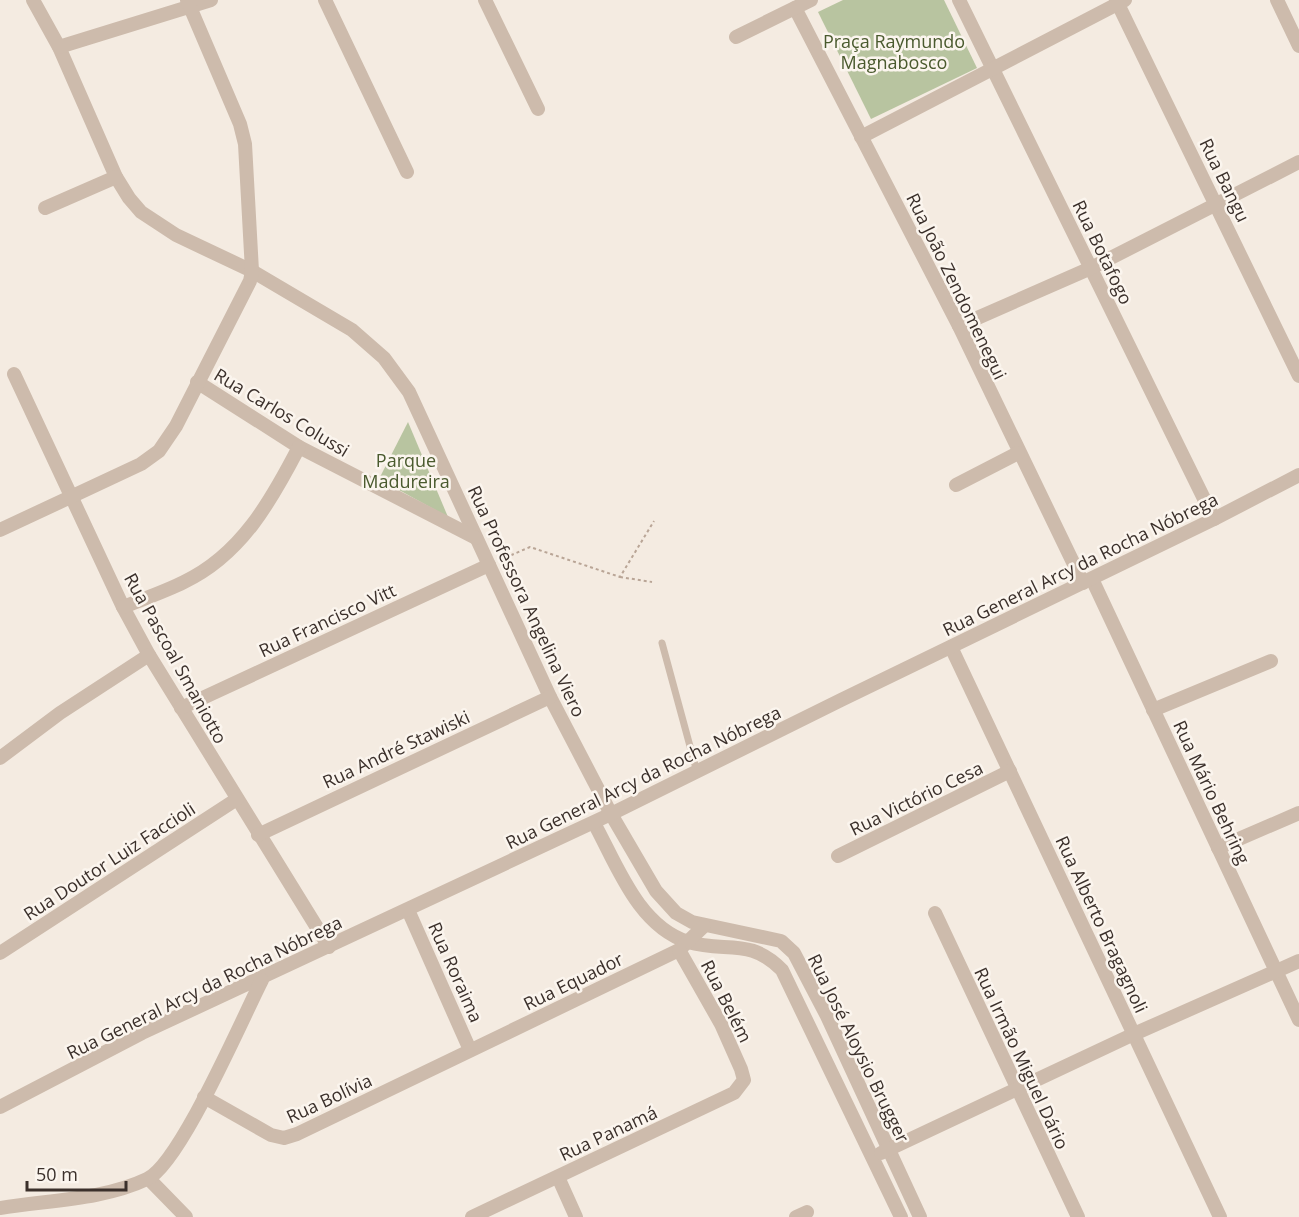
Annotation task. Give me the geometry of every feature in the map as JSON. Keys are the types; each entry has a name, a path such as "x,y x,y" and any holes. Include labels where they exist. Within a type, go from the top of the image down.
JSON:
{"street":[{"name":"Rua Professora Angelina Viero","path":"33,0 59,47 116,177 141,212 176,235 252,271 352,330 384,358 409,392 550,697 611,814"},
{"path":"59,47 188,3 211,0"},
{"path":"325,0 407,171"},
{"path":"485,0 538,109"},
{"path":"736,38 811,0"},
{"name":"Rua Botafogo","path":"959,0 1214,519"},
{"path":"1278,0 1299,46"},
{"path":"861,137 994,70 1120,1"},
{"name":"Rua Bangu","path":"1120,1 1299,376"},
{"path":"0,530 141,464 159,451 176,426 242,299 252,271 245,144 236,114 188,3"},
{"name":"Rua João Zendomenegui","path":"795,8 959,326 1018,453 1087,581"},
{"path":"959,326 1091,268 1299,162"},
{"path":"45,208 116,177"},
{"name":"Rua Pascoal Smaniotto","path":"14,374 123,607 149,655 329,947"},
{"name":"Rua Carlos Colussi","path":"197,382 298,447 476,538"},
{"path":"123,607 185,582 211,566 238,543 271,500 298,447"},
{"path":"956,486 1018,453"},
{"name":"Rua General Arcy da Rocha Nóbrega","path":"0,1107 142,1033 262,980 594,823 1214,519 1299,475"},
{"name":"Rua Francisco Vitt","path":"181,708 489,565"},
{"name":"Rua Mário Behring","path":"1087,581 1153,711 1299,1020"},
{"name":"Rua Alberto Bragagnoli","path":"951,647 1220,1217"},
{"path":"0,758 60,713 149,655"},
{"path":"1153,711 1271,662"},
{"name":"Rua André Stawiski","path":"258,835 550,697"},
{"name":"Rua Victório Cesa","path":"838,856 1010,771"},
{"name":"Rua Doutor Luiz Faccioli","path":"0,953 145,861 237,799"},
{"path":"1218,848 1299,813"},
{"name":"Rua José Aloysio Brugger","path":"611,814 656,891 676,913 704,926 760,935 781,941 794,953 827,1016 920,1217"},
{"path":"594,823 639,904 664,931 684,946 756,950 760,935"},
{"path":"639,904 656,891"},
{"name":"Rua Roraima","path":"408,910 470,1050"},
{"name":"Rua Irmão Miguel Dário","path":"935,913 1078,1217"},
{"path":"684,946 704,926"},
{"name":"Rua Equador","path":"470,1050 684,946"},
{"name":"Rua Belém","path":"684,946 741,1070"},
{"name":"Rua José Aloysio Brugger","path":"756,950 771,958 790,982 901,1217"},
{"path":"873,1157 1134,1034 1299,961"},
{"path":"790,982 806,973"},
{"path":"0,1208 104,1193 149,1179 170,1160 204,1098 262,980"},
{"path":"810,1024 827,1016"},
{"name":"Rua Bolívia","path":"204,1098 271,1135 284,1138 297,1134 470,1050"},
{"name":"Rua Panamá","path":"472,1217 734,1093 744,1080 741,1070"},
{"path":"558,1177 576,1217"},
{"path":"149,1179 186,1217"}],"lane":[{"path":"662,643 697,772"}],"path":[{"path":"620,577 654,521"},
{"path":"489,565 530,547 620,577 652,582"}],"green space":[{"name":"Praça Raymundo Magnabosco","path":"843,0 944,0 977,68 871,119 818,12"},
{"name":"Parque Madureira","path":"408,422 448,517 379,479"}]}
